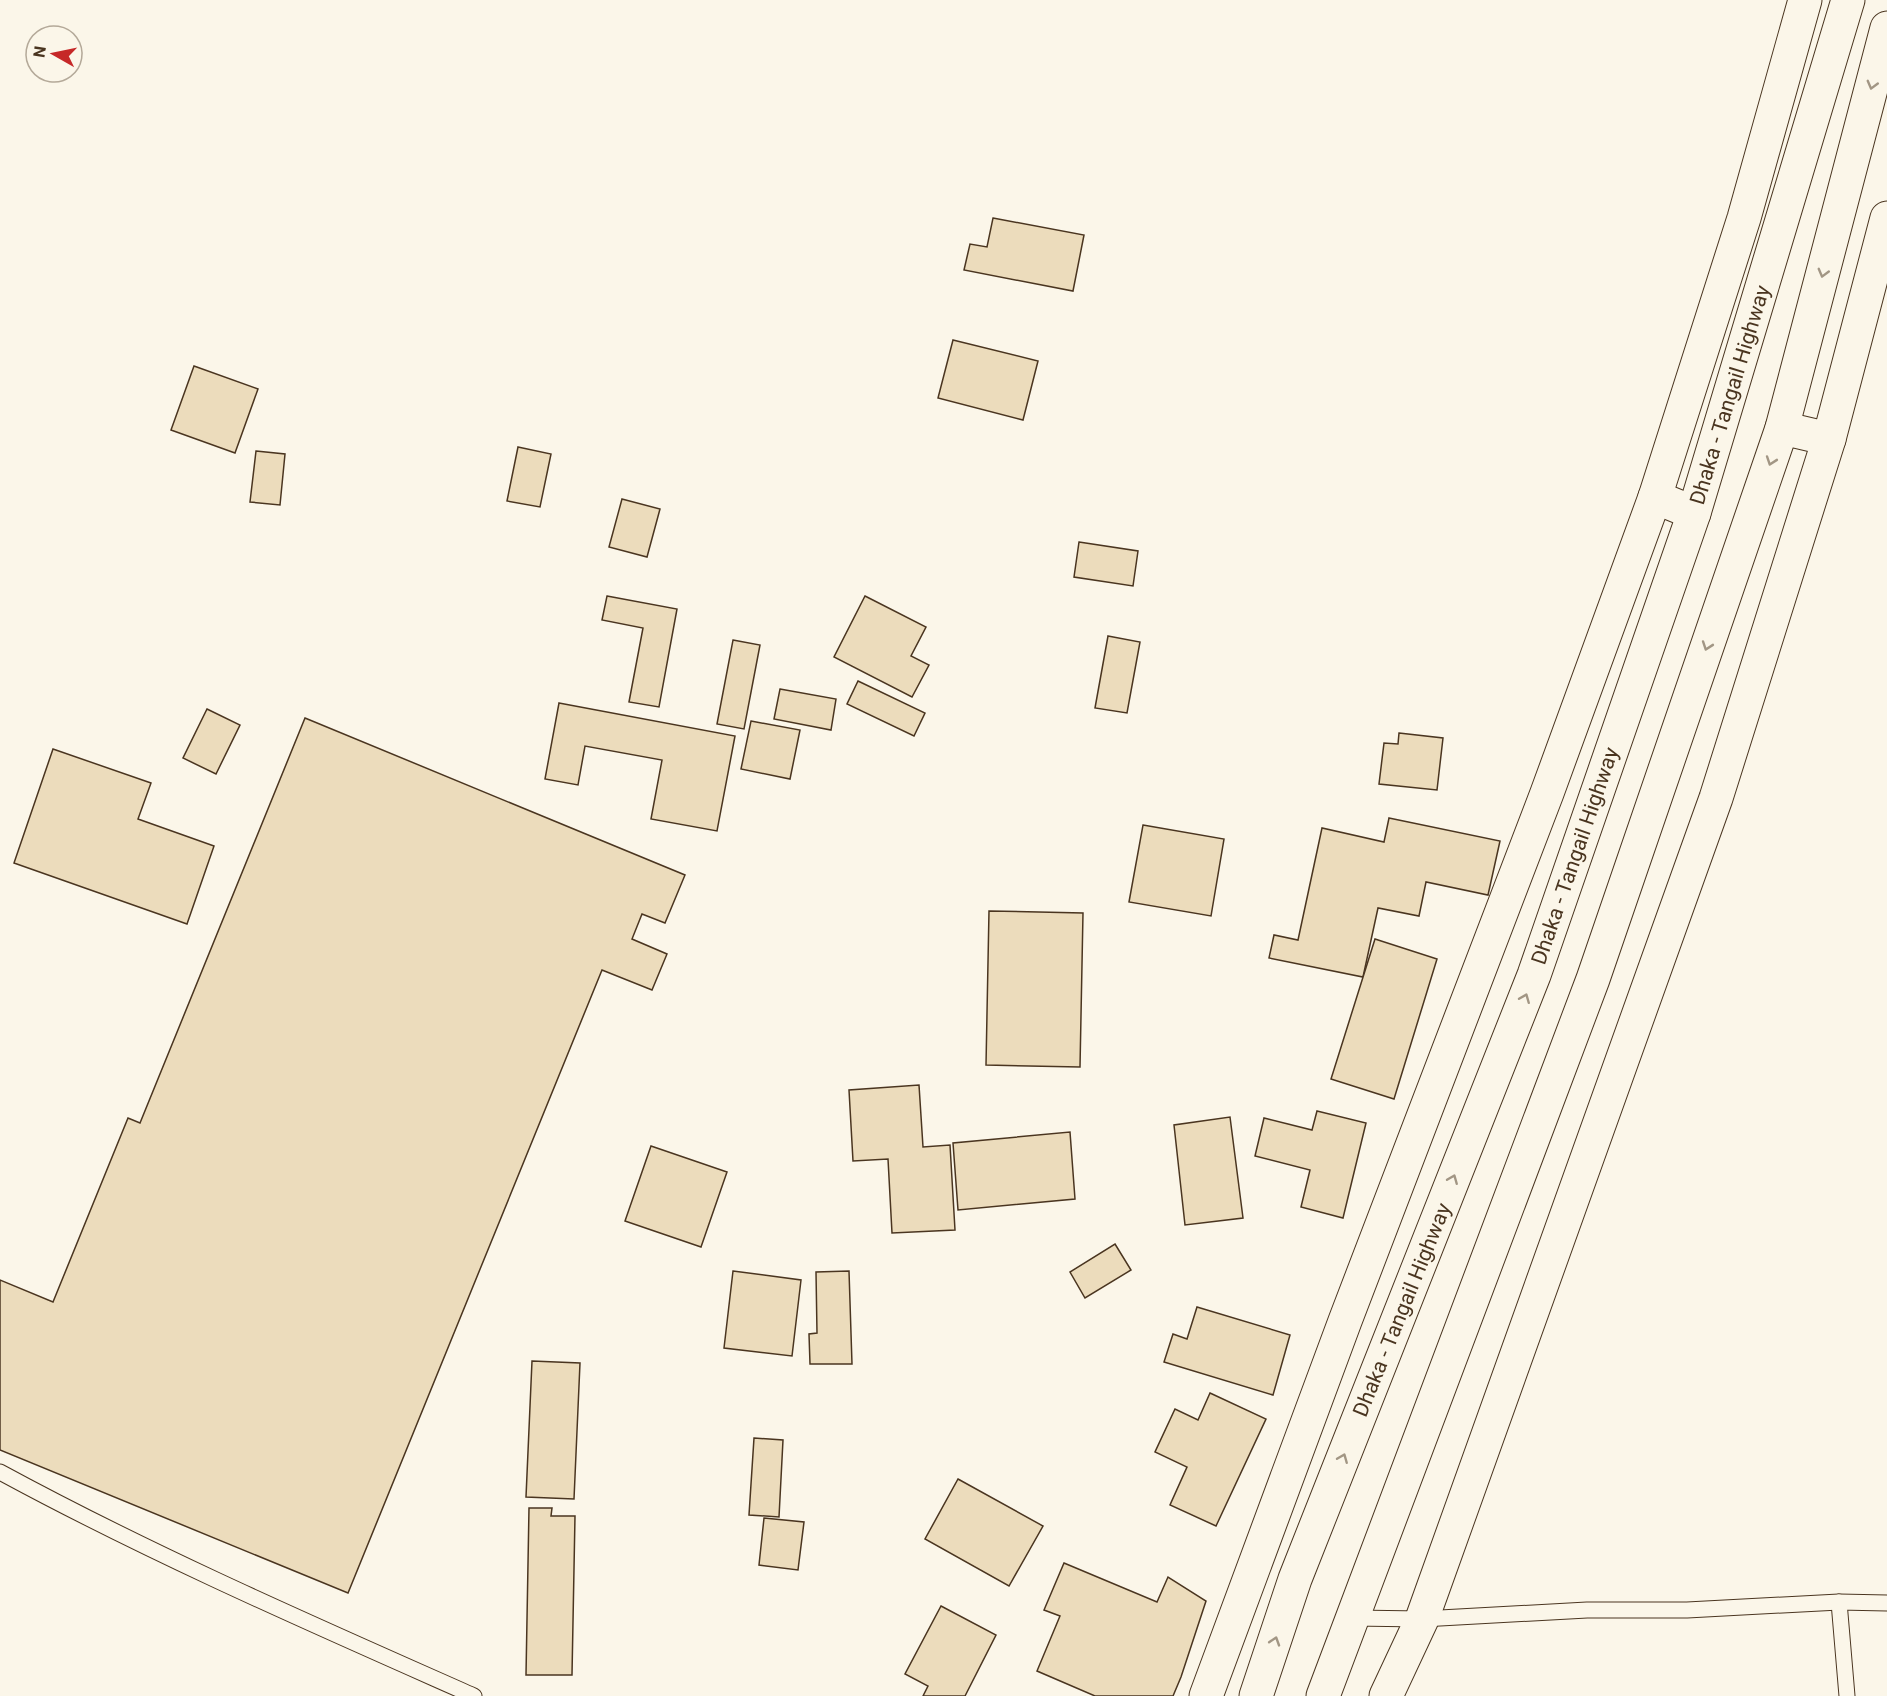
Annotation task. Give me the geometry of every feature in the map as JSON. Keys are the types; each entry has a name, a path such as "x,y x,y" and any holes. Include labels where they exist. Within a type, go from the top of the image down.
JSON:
{"main road":[{"path":"1206,1696 1344,1321 1547,793 1655,497 1744,218 1804,0"},
{"name":"Dhaka - Tangail Highway","path":"1256,1696 1295,1579 1534,975 1695,513 1848,0"},
{"path":"1323,1696 1593,979 1782,428 1887,28"},
{"path":"1386,1696 1422,1619 1716,798 1829,439 1887,218"},
{"path":"1782,428 1829,439"},
{"path":"1655,497 1695,513"}],"lane":[{"path":"0,1472 72,1511 328,1631 474,1696"},
{"path":"1353,1618 1422,1619 1587,1611 1687,1610 1839,1602 1887,1603"},
{"path":"1839,1602 1847,1696"}],"building":[{"path":"993,218 1084,235 1073,291 964,270 970,244 987,247"},
{"path":"953,340 1038,361 1023,420 938,398"},
{"path":"194,366 258,389 235,453 171,430"},
{"path":"518,447 551,454 540,507 507,501"},
{"path":"256,451 285,454 280,505 250,502"},
{"path":"622,499 660,509 647,557 609,547"},
{"path":"1079,542 1138,551 1133,586 1074,577"},
{"path":"607,596 677,609 659,707 629,702 643,628 602,620"},
{"path":"865,596 926,627 911,656 929,665 912,697 834,657"},
{"path":"1108,636 1140,642 1127,713 1095,708"},
{"path":"733,640 760,645 744,729 717,724"},
{"path":"858,681 925,713 914,736 847,704"},
{"path":"780,689 836,699 831,730 774,719"},
{"path":"559,703 735,736 717,831 651,819 662,760 585,746 578,785 545,779"},
{"path":"207,709 240,725 216,774 183,758"},
{"path":"305,718 685,875 665,923 642,914 632,939 667,954 652,990 602,970 348,1593 0,1450 0,1280 53,1302 128,1118 140,1123"},
{"path":"751,721 800,730 790,779 741,769"},
{"path":"1399,733 1443,738 1437,790 1379,784 1384,743 1398,744"},
{"path":"53,749 151,783 138,819 214,846 187,924 14,863"},
{"path":"1389,818 1500,841 1488,895 1426,882 1419,916 1378,908 1363,977 1269,958 1274,935 1298,940 1322,828 1384,842"},
{"path":"1143,825 1224,839 1211,916 1129,902"},
{"path":"989,911 1083,913 1080,1067 986,1065"},
{"path":"1375,939 1437,959 1394,1099 1331,1079"},
{"path":"919,1085 923,1147 950,1145 955,1230 892,1233 888,1159 853,1161 849,1090"},
{"path":"1317,1111 1366,1123 1343,1218 1301,1207 1310,1170 1255,1156 1264,1118 1312,1130"},
{"path":"1230,1117 1243,1218 1185,1225 1174,1125"},
{"path":"1070,1132 1075,1199 958,1210 953,1143"},
{"path":"651,1146 727,1172 701,1247 625,1221"},
{"path":"1115,1244 1131,1270 1085,1298 1070,1272"},
{"path":"733,1271 801,1280 792,1356 724,1348"},
{"path":"849,1271 852,1364 810,1364 809,1334 817,1333 816,1272"},
{"path":"1197,1307 1290,1335 1273,1395 1164,1362 1173,1334 1187,1339"},
{"path":"532,1361 580,1363 574,1499 526,1497"},
{"path":"1210,1393 1266,1419 1216,1526 1170,1505 1187,1467 1155,1452 1175,1409 1198,1420"},
{"path":"754,1438 783,1440 779,1517 749,1515"},
{"path":"958,1479 1043,1526 1009,1586 925,1539"},
{"path":"529,1508 552,1508 551,1516 575,1516 572,1675 526,1675"},
{"path":"764,1518 804,1522 798,1570 759,1565"},
{"path":"1064,1563 1157,1602 1168,1577 1206,1601 1173,1696 1095,1696 1037,1671 1060,1616 1044,1610"},
{"path":"941,1606 996,1635 965,1696 923,1696 928,1686 905,1674"}]}
